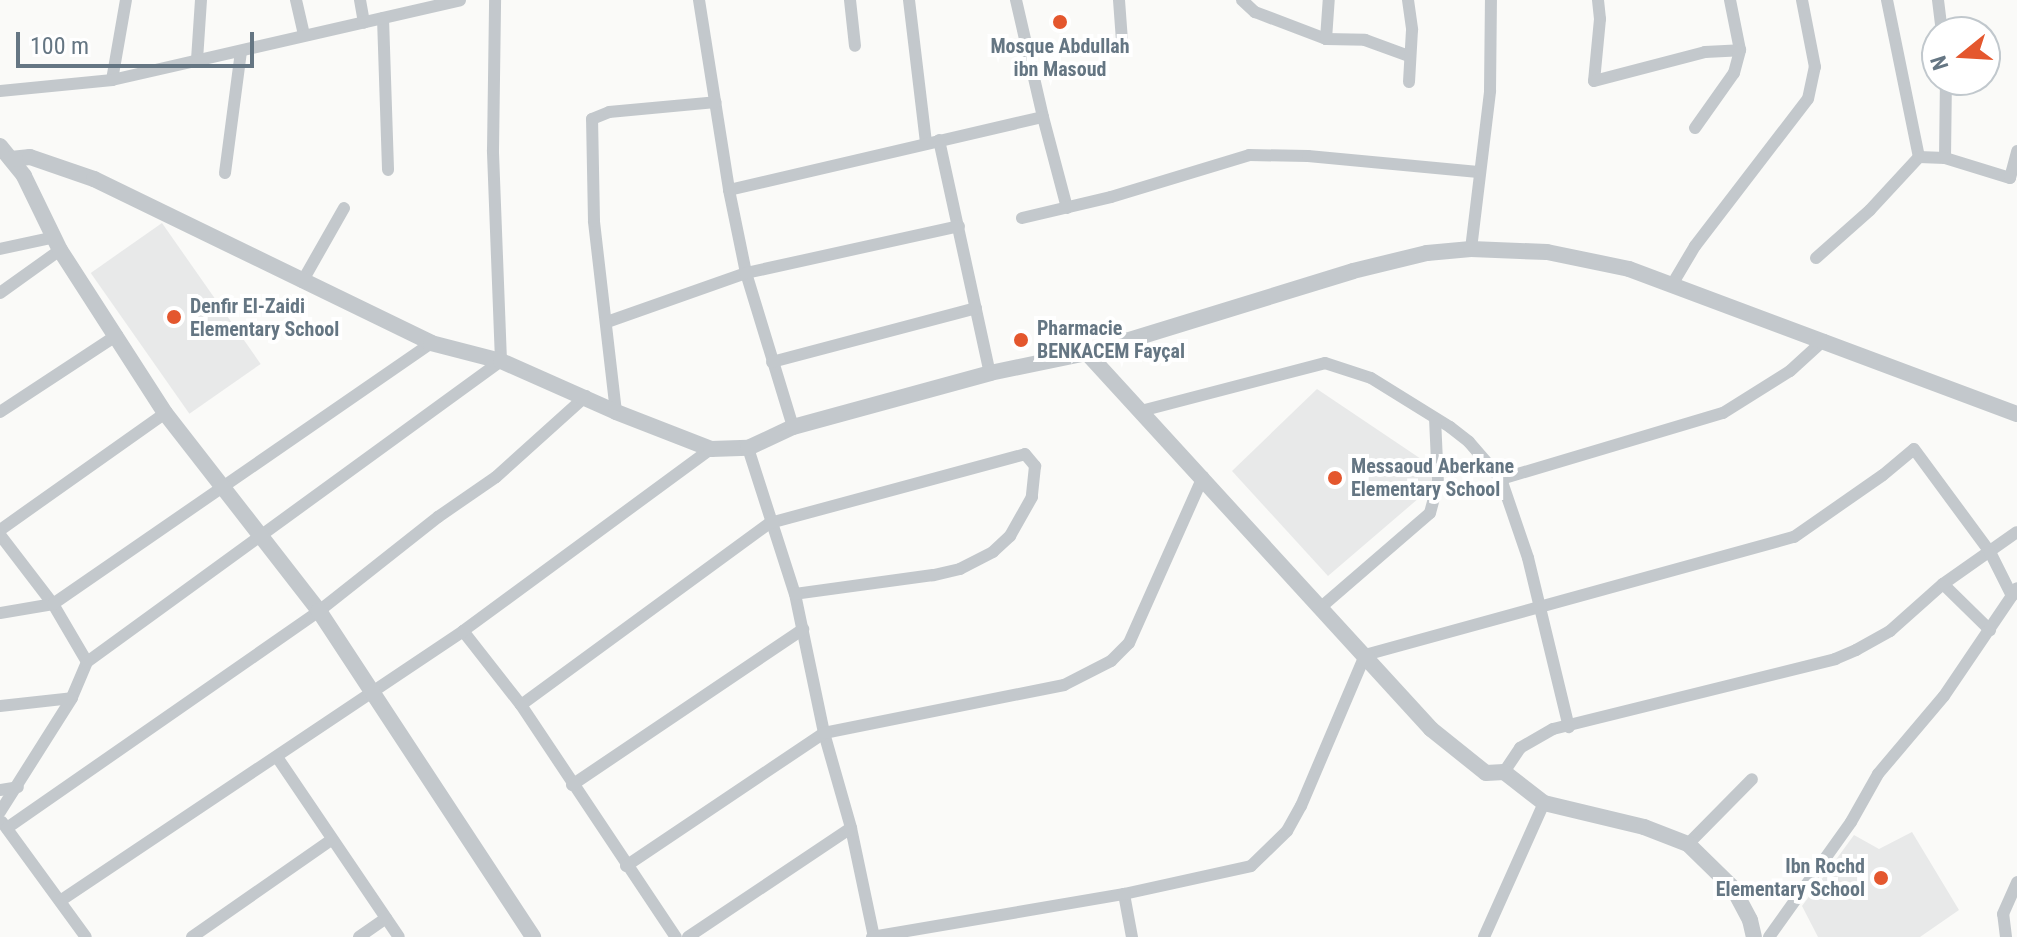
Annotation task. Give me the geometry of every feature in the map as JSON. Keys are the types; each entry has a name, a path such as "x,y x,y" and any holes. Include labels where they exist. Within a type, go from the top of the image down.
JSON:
{"street":[{"path":"112,80 126,0"},
{"path":"197,60 201,0"},
{"path":"296,0 304,34"},
{"path":"360,0 364,23"},
{"path":"0,91 112,80 460,0"},
{"path":"495,0 493,150 501,361"},
{"path":"699,0 729,190 746,273 793,427"},
{"path":"850,0 855,46"},
{"path":"909,0 932,141 959,226 990,373"},
{"path":"1016,0 1067,208"},
{"path":"1119,0 1122,41"},
{"path":"1242,0 1255,12 1326,39 1365,40 1409,56"},
{"path":"1326,39 1329,0"},
{"path":"1408,0 1412,13 1409,82"},
{"path":"1471,249 1490,91 1491,0"},
{"path":"1598,0 1600,19 1594,81 1705,52 1740,50"},
{"path":"1695,128 1734,73 1740,50 1730,0"},
{"path":"1673,283 1695,246 1808,99 1815,67 1802,0"},
{"path":"1887,0 1919,157"},
{"path":"383,18 388,170"},
{"path":"225,173 241,51"},
{"path":"1945,158 1946,96"},
{"path":"616,412 594,221 592,119 609,112 716,102"},
{"path":"729,190 1043,117"},
{"path":"1816,258 1870,210 1919,157 1945,158 2010,178 2017,151"},
{"path":"4,155 24,176 58,244 165,413 319,611 533,937"},
{"path":"4,155 30,157 94,179 431,343 501,361 586,396 616,412 711,449 748,448 793,427 990,373 1087,353 1353,271 1427,253 1471,249 1579,257 1673,283 2017,414"},
{"path":"1022,218 1249,155 1308,156 1478,172"},
{"path":"302,282 344,208"},
{"path":"607,322 746,273 959,226"},
{"path":"0,249 58,244"},
{"path":"0,293 58,244"},
{"path":"772,362 976,308"},
{"path":"0,412 117,335"},
{"path":"1501,479 1723,413 1790,371 1824,340"},
{"path":"0,613 53,604 431,343"},
{"path":"1087,353 1431,729 1486,773 1504,772 1544,803 1644,827 1688,844 1733,888 1750,920 1754,937"},
{"path":"0,812 72,698 87,662 501,361"},
{"path":"1141,411 1325,363 1371,378 1469,442 1501,479 1541,605 1569,727"},
{"path":"86,937 4,824 319,611 438,517 496,477 586,396"},
{"path":"87,662 53,604 0,532 165,413"},
{"path":"1320,608 1430,513 1438,484 1435,419"},
{"path":"748,448 795,594 824,733 851,828 873,936 1124,894 1251,866 1262,859 1287,831 1301,806 1365,655"},
{"path":"60,901 463,631 711,449"},
{"path":"1365,655 1794,537 1848,501 1914,449 1990,552 2014,592 1944,696 1878,774 1851,822 1769,937"},
{"path":"521,705 770,523 1025,454 1035,466 1032,497 1010,536 993,552 973,563 933,575 795,594"},
{"path":"626,866 824,733 1064,685 1111,661 1129,643 1203,477"},
{"path":"1504,772 1520,748 1553,729 1835,659 1890,631 1943,584 2017,532"},
{"path":"1943,584 1990,630"},
{"path":"572,785 803,629"},
{"path":"463,631 521,705 676,937"},
{"path":"0,706 72,698"},
{"path":"277,757 399,937"},
{"path":"1688,844 1752,779"},
{"path":"0,790 18,787"},
{"path":"1484,937 1544,803"},
{"path":"688,937 851,828"},
{"path":"192,937 331,840"},
{"path":"2006,937 2003,914 2017,882"},
{"path":"1124,894 1132,937"},
{"path":"359,937 386,918"}],"shaded area":[{"name":"Denfir El-Zaidi Elementary School","path":"162,223 261,364 189,414 91,273"},
{"name":"Messaoud Aberkane Elementary School","path":"1317,389 1427,463 1433,486 1328,576 1232,471"},
{"name":"Ibn Rochd Elementary School","path":"1912,832 1959,910 1920,937 1818,937 1802,906 1854,835 1879,849"}],"place":[{"name":"Mosque Abdullah ibn Masoud","path":"1060,22"},
{"name":"Denfir El-Zaidi Elementary School","path":"174,317"},
{"name":"Pharmacie BENKACEM Fayçal","path":"1021,340"},
{"name":"Messaoud Aberkane Elementary School","path":"1335,478"},
{"name":"Ibn Rochd Elementary School","path":"1881,878"}]}
